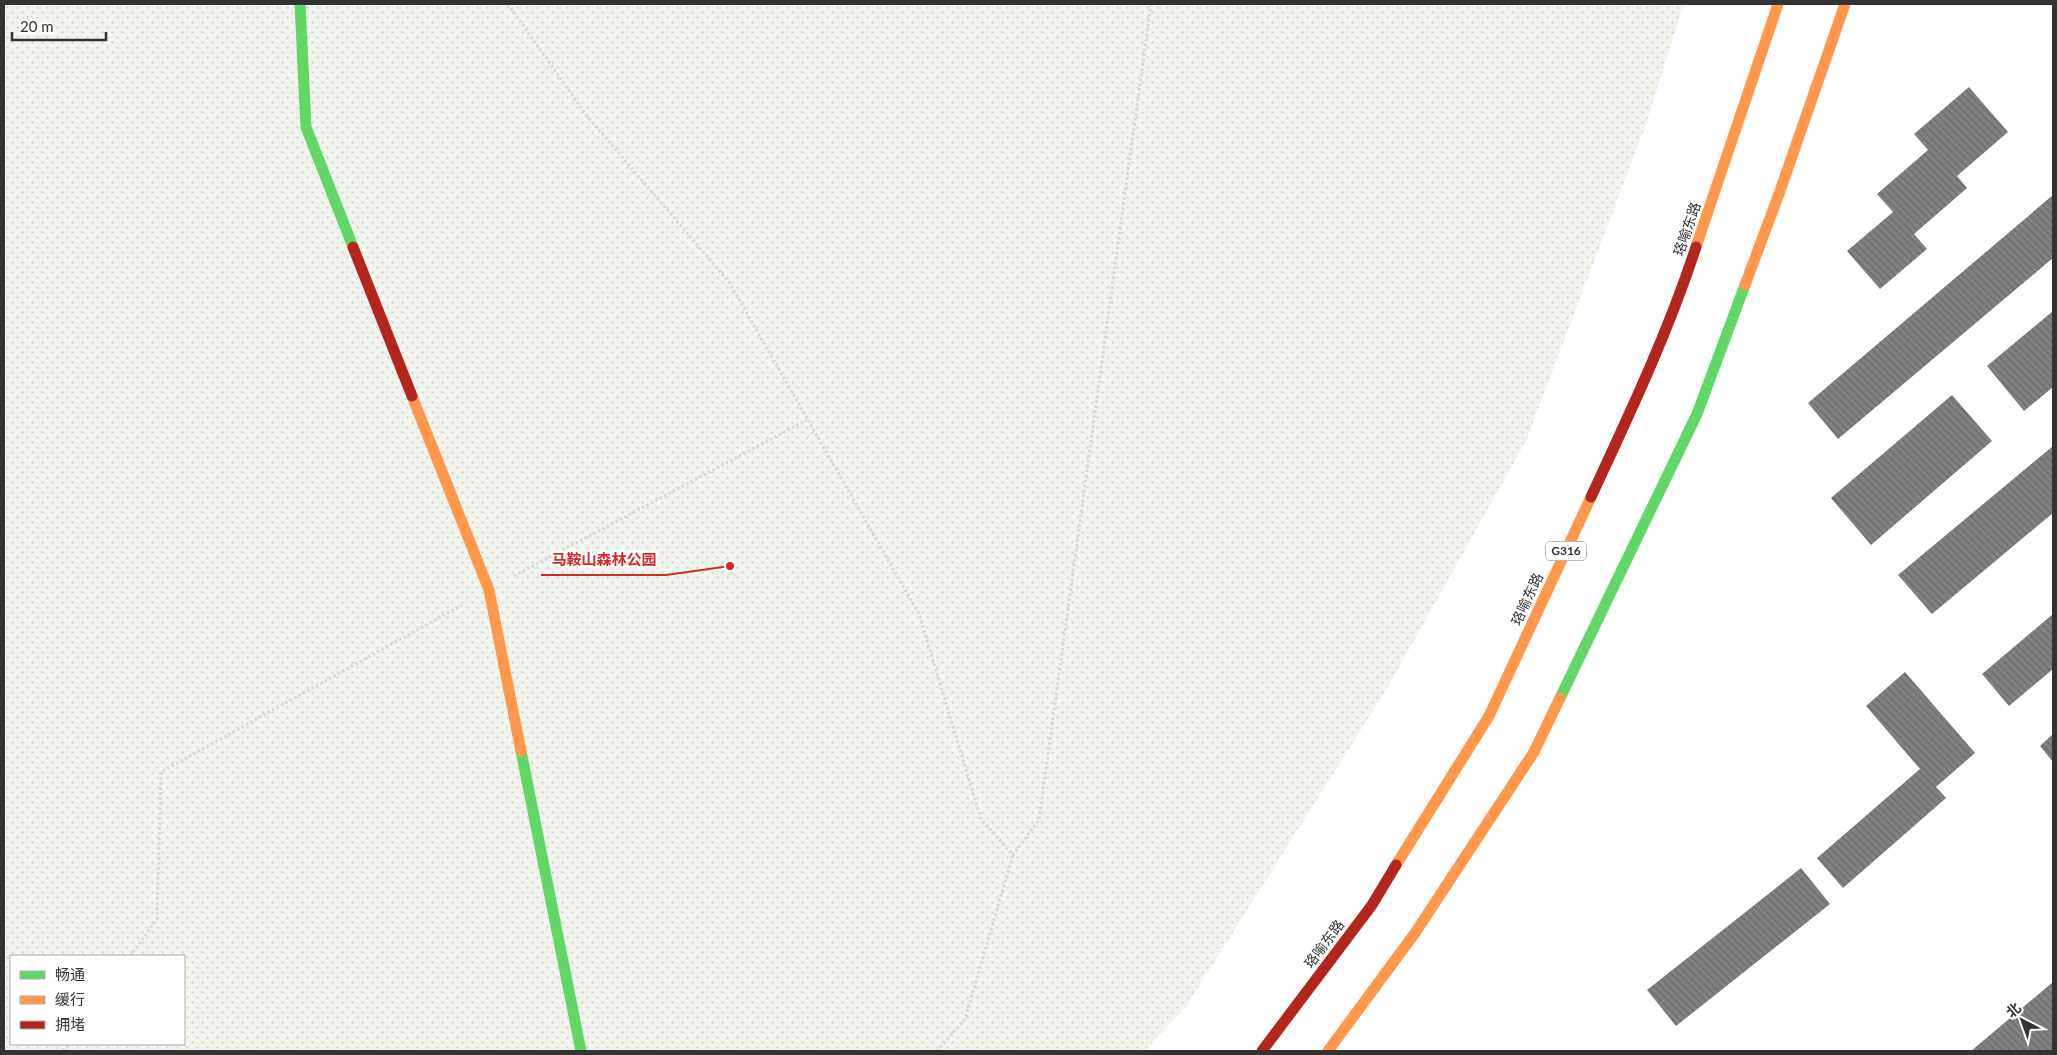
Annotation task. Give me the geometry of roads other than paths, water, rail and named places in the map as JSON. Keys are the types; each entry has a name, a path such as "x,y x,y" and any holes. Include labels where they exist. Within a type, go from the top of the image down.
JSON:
{"main road":[{"path":"300,4 306,127 489,590 581,1051"},
{"name":"珞喻东路","path":"1262,1051 1372,905 1488,716 1641,390 1678,299 1778,4"},
{"path":"1328,1051 1415,933 1534,752 1698,414 1779,194 1844,4"}],"place":[{"name":"马鞍山森林公园","path":"730,566"}]}
